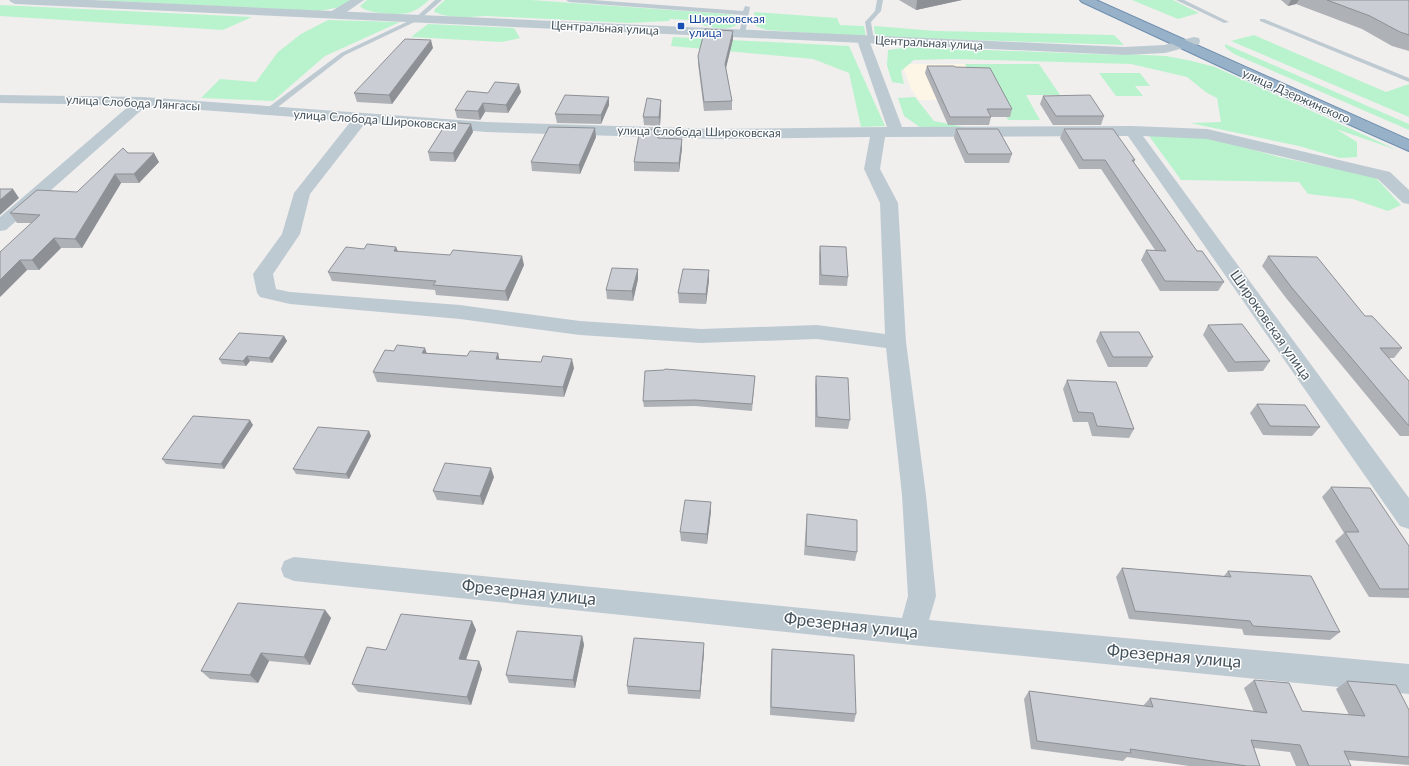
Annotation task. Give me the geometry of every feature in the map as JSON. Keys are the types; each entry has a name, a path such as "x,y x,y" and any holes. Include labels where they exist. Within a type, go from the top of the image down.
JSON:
{"highway":[{"path":"1086,0 1189,43"},
{"path":"1103,0 1189,43"},
{"name":"улица Дзержинского","path":"1189,43 1409,135"},
{"name":"улица Дзержинского","path":"1189,43 1409,146"}],"street":[{"name":"Центральная улица","path":"15,0 334,16 1124,50 1165,49 1189,43"},
{"path":"334,16 358,0"},
{"path":"867,40 887,132 872,169 889,203 896,342 914,496 922,596 912,632"},
{"name":"улица Слобода Лянгасы","path":"0,99 143,101 266,112"},
{"path":"0,226 143,101"},
{"name":"улица Слобода Широковская","path":"266,112 486,127 701,134 1132,131 1207,134 1384,175 1409,200"},
{"path":"360,119 302,193 290,234 263,274 267,292 290,298 460,312 580,328 701,336 817,332 896,342"},
{"name":"Широковская улица","path":"1132,131 1409,518"},
{"name":"Фрезерная улица","path":"294,568 912,632 1409,679"}],"lane":[{"path":"266,112 342,54 417,19 440,0"},
{"path":"569,0 747,10 742,34"},
{"path":"867,40 868,22 878,11 880,0"},
{"path":"1179,0 1226,22"},
{"path":"1262,20 1409,80"}],"shaded area":[{"path":"902,64 965,64 969,72 1005,100 919,100 911,89"}],"green space":[{"path":"94,0 353,0 341,7 319,11"},
{"path":"367,0 429,0 414,11 392,14 364,9 360,6"},
{"path":"445,0 531,0 727,14 737,16 739,20 737,25 720,28 691,22 691,20 670,19 669,21 628,23 486,16 460,17 446,16 434,12 435,9"},
{"path":"1132,0 1173,0 1199,13 1178,19"},
{"path":"0,5 252,17 223,30 0,16"},
{"path":"754,12 837,18 840,25 864,26 866,37 767,30 756,26"},
{"path":"328,20 400,22 325,56 273,101 201,98 220,79 256,82 278,52 301,34"},
{"path":"428,24 514,28 520,38 502,42 411,37"},
{"path":"874,26 936,31 1114,35 1124,45 875,37"},
{"path":"1254,35 1386,92 1409,84 1409,117 1231,41"},
{"path":"673,37 849,46 885,126 861,127 849,73 813,59 671,46"},
{"path":"1225,44 1409,124 1409,130 1234,54 1225,47"},
{"path":"909,47 1166,56 1192,61 1215,67 1397,150 1336,129 1357,142 1357,157 1340,158 1299,146 1190,123 1221,122 1217,98 1207,93 1187,77 1131,64 953,59 914,60 901,71 904,84 892,82 887,65 888,50"},
{"path":"965,64 1039,64 1060,95 1026,95 1040,120 1008,120 997,100 969,72"},
{"path":"1099,73 1140,73 1150,86 1135,86 1143,96 1116,96"},
{"path":"915,97 934,121 969,128 921,128 904,116 898,98"},
{"path":"1149,136 1197,136 1279,157 1375,177 1401,205 1388,211 1353,199 1308,194 1299,182 1181,180"}],"building":[{"path":"1327,0 1409,0 1409,35 1400,32 1370,16"},
{"path":"705,29 733,31 725,64 732,101 704,102 698,56"},
{"path":"405,39 431,40 389,95 354,93"},
{"path":"927,66 990,68 1012,109 987,109 991,117 950,117"},
{"path":"495,82 519,84 506,105 483,103 478,111 455,110 467,91 488,93"},
{"path":"565,95 609,97 601,115 555,114"},
{"path":"1090,95 1104,116 1056,116 1043,96"},
{"path":"647,98 661,100 659,117 643,117"},
{"path":"447,122 471,124 453,153 428,152"},
{"path":"549,127 595,128 579,165 531,162"},
{"path":"640,129 658,130 658,138 682,139 679,163 634,162"},
{"path":"956,129 998,129 1012,154 968,154"},
{"path":"1064,129 1113,129 1135,160 1132,160 1197,251 1202,251 1224,282 1165,281 1146,250 1166,251 1105,160 1083,160"},
{"path":"123,148 128,153 154,153 134,174 115,174 75,239 54,238 32,260 20,260 0,280 0,252 40,215 10,213 37,190 77,192"},
{"path":"0,189 13,189 0,200"},
{"path":"367,244 396,247 394,251 450,255 453,250 522,256 505,291 433,285 436,281 328,272 346,247 364,249"},
{"path":"820,246 846,247 848,277 821,275"},
{"path":"1268,256 1317,257 1365,316 1372,316 1402,348 1380,348 1409,381 1409,426 1292,288"},
{"path":"612,268 638,269 632,291 606,290"},
{"path":"683,269 709,270 706,294 678,293"},
{"path":"1242,324 1270,361 1235,362 1208,325"},
{"path":"1100,332 1139,332 1153,357 1113,357"},
{"path":"239,333 284,336 269,358 247,356 243,361 219,359"},
{"path":"397,345 425,348 422,353 467,356 470,351 498,353 496,359 541,362 543,356 572,359 563,387 373,372 385,350 394,351"},
{"path":"665,369 755,376 752,404 695,400 643,401 645,371"},
{"path":"816,376 848,378 850,420 817,417"},
{"path":"1067,380 1116,382 1134,429 1097,426 1093,413 1078,412"},
{"path":"1257,404 1305,405 1320,427 1270,426"},
{"path":"193,416 250,420 221,464 162,459"},
{"path":"318,427 369,431 346,474 293,469"},
{"path":"445,463 491,468 480,496 433,491"},
{"path":"1331,487 1370,488 1409,546 1409,589 1380,589 1345,532 1359,532"},
{"path":"685,500 711,502 707,534 680,532"},
{"path":"807,514 857,520 857,552 806,546"},
{"path":"1122,568 1231,577 1228,571 1311,576 1340,632 1253,626 1250,621 1135,611"},
{"path":"238,603 325,610 304,657 261,653 250,675 201,671"},
{"path":"401,614 472,621 459,659 479,661 467,697 352,684 367,647 386,650"},
{"path":"517,631 582,636 573,680 506,675"},
{"path":"634,638 704,643 700,691 627,686"},
{"path":"772,649 854,655 856,714 771,707"},
{"path":"1254,680 1289,683 1302,711 1365,716 1347,681 1396,685 1409,710 1409,757 1344,751 1351,766 1309,766 1300,745 1251,740 1260,766 1247,766 1130,749 1131,753 1037,741 1029,691 1153,707 1150,698 1267,713"}],"place":[{"name":"Широковская улица","path":"681,26"}]}
